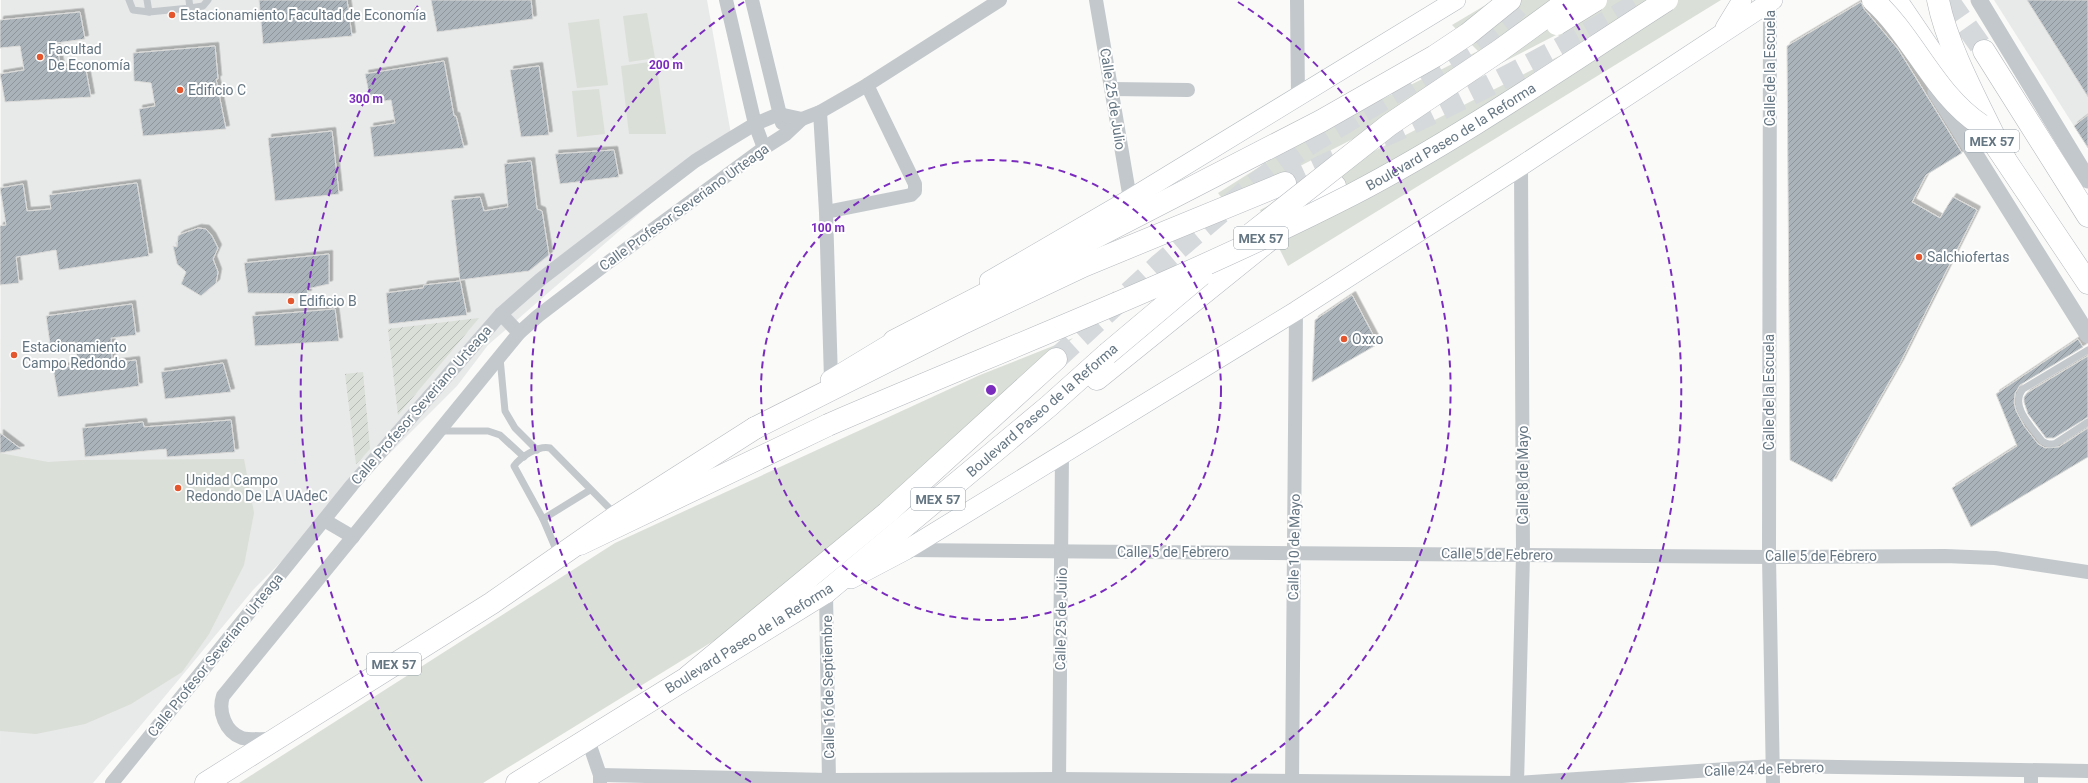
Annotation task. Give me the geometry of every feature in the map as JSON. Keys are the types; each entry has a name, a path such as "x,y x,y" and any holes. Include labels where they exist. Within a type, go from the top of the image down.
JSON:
{"main road":[{"path":"756,428 831,379 990,280 1130,199 1456,0"},
{"path":"894,341 1265,151 1435,56 1468,34 1510,0"},
{"name":"Boulevard Paseo de la Reforma","path":"517,783 826,592 1049,406 1166,302 1389,125 1499,51 1570,0"},
{"path":"1049,406 1090,385 1135,350 1427,111 1596,0"},
{"name":"Boulevard Paseo de la Reforma","path":"206,783 492,603 559,556 580,544 828,425 1237,250 1353,194 1459,134 1668,0"},
{"path":"1721,34 1742,0"},
{"path":"1938,0 1946,29 2005,159"},
{"path":"826,592 906,550 1296,311 1521,166 1772,1"},
{"name":"MEX 57","path":"1883,1 1897,24 1953,102 1981,125 2088,283"},
{"name":"MEX 57","path":"1984,52 2088,216"},
{"name":"Boulevard Paseo de la Reforma","path":"580,544 617,516 756,428 965,322 1083,266 1285,183"},
{"path":"689,676 887,513 1056,359"}],"street":[{"path":"726,0 755,124 764,148"},
{"path":"752,0 779,114 786,134"},
{"name":"Calle Profesor Severiano Urteaga","path":"274,739 242,738 232,730 223,720 219,706 222,696 519,333 538,316 606,264 764,148 786,134 802,119 820,112 867,85 1000,0"},
{"name":"Calle 25 de Julio","path":"1096,0 1130,199"},
{"path":"1297,0 1298,97"},
{"path":"1979,0 2088,180"},
{"name":"Calle de la Escuela","path":"1772,1 1769,557 1773,783"},
{"path":"1883,1 1984,170 2060,288 2088,335"},
{"path":"826,212 911,195 915,191 915,184 867,85"},
{"path":"1112,89 1188,90"},
{"path":"820,112 826,212 831,379"},
{"path":"779,114 802,119"},
{"name":"Calle Profesor Severiano Urteaga","path":"112,783 352,484 501,314 541,279 695,161 755,124 779,114"},
{"name":"Calle 8 de Mayo","path":"1518,783 1523,555 1521,166"},
{"name":"Calle 10 de Mayo","path":"1292,782 1296,311"},
{"path":"501,314 519,333"},
{"name":"Calle 25 de Julio","path":"1059,781 1062,454"},
{"path":"324,520 353,537"},
{"name":"Calle 5 de Febrero","path":"906,550 1995,558 2088,572"},
{"name":"Calle 16 de Septiembre","path":"826,592 829,782"},
{"path":"588,740 600,779"},
{"name":"Calle 24 de Febrero","path":"600,779 829,782 1059,781 1518,783 1773,766 2031,777 2088,771"}],"lane":[{"path":"129,0 133,10 149,12 190,4 203,6 208,0"},
{"path":"147,0 149,12"},
{"path":"2088,350 2022,389 2017,402 2019,409 2042,441 2051,445 2088,422"},
{"path":"500,355 505,411 509,420 537,450"},
{"path":"438,431 488,431 500,435 524,457"},
{"path":"559,556 543,519 514,468 515,464 524,457 537,450 546,447 550,448 617,516"},
{"path":"543,519 590,490"}],"shaded area":[{"name":"Unidad Campo Redondo De LA UAdeC","path":"1,0 707,0 731,134 488,345 457,386 253,590 93,783 0,783"},
{"path":"1494,0 1721,0 1288,266 1260,210 1565,53 1558,34 1302,165 1224,201 1218,193 1307,137 1478,51 1452,25"},
{"path":"1994,0 2088,0 2088,148 2074,126"},
{"path":"647,13 655,58 629,62 623,16"},
{"path":"599,19 608,85 577,88 568,23"},
{"path":"656,61 666,134 629,134 621,66"},
{"path":"599,89 605,134 577,137 572,91"},
{"path":"479,318 398,415 388,329"},
{"path":"1073,338 887,509 741,624 483,783 239,783 615,543 980,375"},
{"path":"363,372 370,449 356,464 345,374"},
{"path":"0,453 48,462 81,460 244,459 254,513 244,565 209,634 182,672 131,704 85,724 36,734 0,731"}],"building":[{"path":"259,0 347,0 352,36 263,44"},
{"path":"431,0 531,0 533,19 437,32"},
{"path":"2027,0 2088,0 2088,97"},
{"path":"1861,2 1864,9 1898,49 1962,153 1926,175 1912,202 1940,218 1953,197 1977,210 1900,363 1832,482 1790,460 1787,46"},
{"name":"Facultad De Economía","path":"80,12 85,39 56,43 61,68 85,65 91,97 5,102 0,74 24,70 20,46 0,48 0,20"},
{"name":"Edificio C","path":"215,46 218,79 216,79 226,129 143,136 139,109 155,106 151,83 134,81 133,53"},
{"path":"444,61 454,116 456,116 464,148 374,157 370,127 395,123 391,100 371,103 365,74"},
{"path":"539,66 549,135 521,137 510,70"},
{"path":"2088,115 2088,148 2074,126"},
{"path":"332,131 339,194 275,201 268,138"},
{"path":"614,150 619,177 560,184 555,154"},
{"path":"531,161 537,209 542,211 549,255 529,271 460,280 467,315 389,324 386,293 423,288 424,285 460,281 451,200 480,197 484,211 508,207 504,164"},
{"path":"137,183 149,256 59,270 56,250 16,257 19,283 0,285 0,226 6,225 0,188 23,184 27,211 51,209 49,195"},
{"path":"198,228 206,229 212,236 218,248 213,259 218,272 216,283 201,296 181,284 186,272 177,264 173,246 177,247 178,236"},
{"path":"329,254 329,284 307,289 308,294 248,293 244,263"},
{"name":"Oxxo","path":"1352,295 1378,344 1312,382 1315,320"},
{"path":"132,304 136,335 111,338 112,363 136,360 139,386 58,397 53,368 78,365 75,342 50,344 46,316"},
{"path":"335,309 339,341 255,346 252,316"},
{"path":"2078,339 2083,347 2020,385 2015,393 2014,403 2016,411 2024,426 2038,444 2045,448 2059,447 2088,428 2088,457 1971,527 1952,488 2017,446 1996,394"},
{"path":"2088,356 2088,417 2054,438 2046,438 2028,414 2024,397 2027,393"},
{"path":"223,363 231,392 165,399 161,372"},
{"path":"231,420 235,452 167,457 166,449 85,457 82,428 143,422 144,427"},
{"path":"0,433 21,449 0,453"}],"tunnel":[{"path":"1056,359 1159,265 1252,186 1305,147 1475,44 1503,22 1525,0"},
{"path":"1382,137 1515,72 1580,37 1643,0"},
{"path":"1948,0 1984,51"},
{"path":"1285,183 1344,156"}],"place":[{"name":"Estacionamiento Facultad de Economía","path":"172,15"},
{"name":"Facultad De Economía","path":"40,57"},
{"name":"Edificio C","path":"180,90"},
{"name":"Salchiofertas","path":"1919,257"},
{"name":"Edificio B","path":"291,301"},
{"name":"Oxxo","path":"1344,339"},
{"name":"Estacionamiento Campo Redondo","path":"14,355"},
{"name":"Unidad Campo Redondo De LA UAdeC","path":"178,488"}]}
